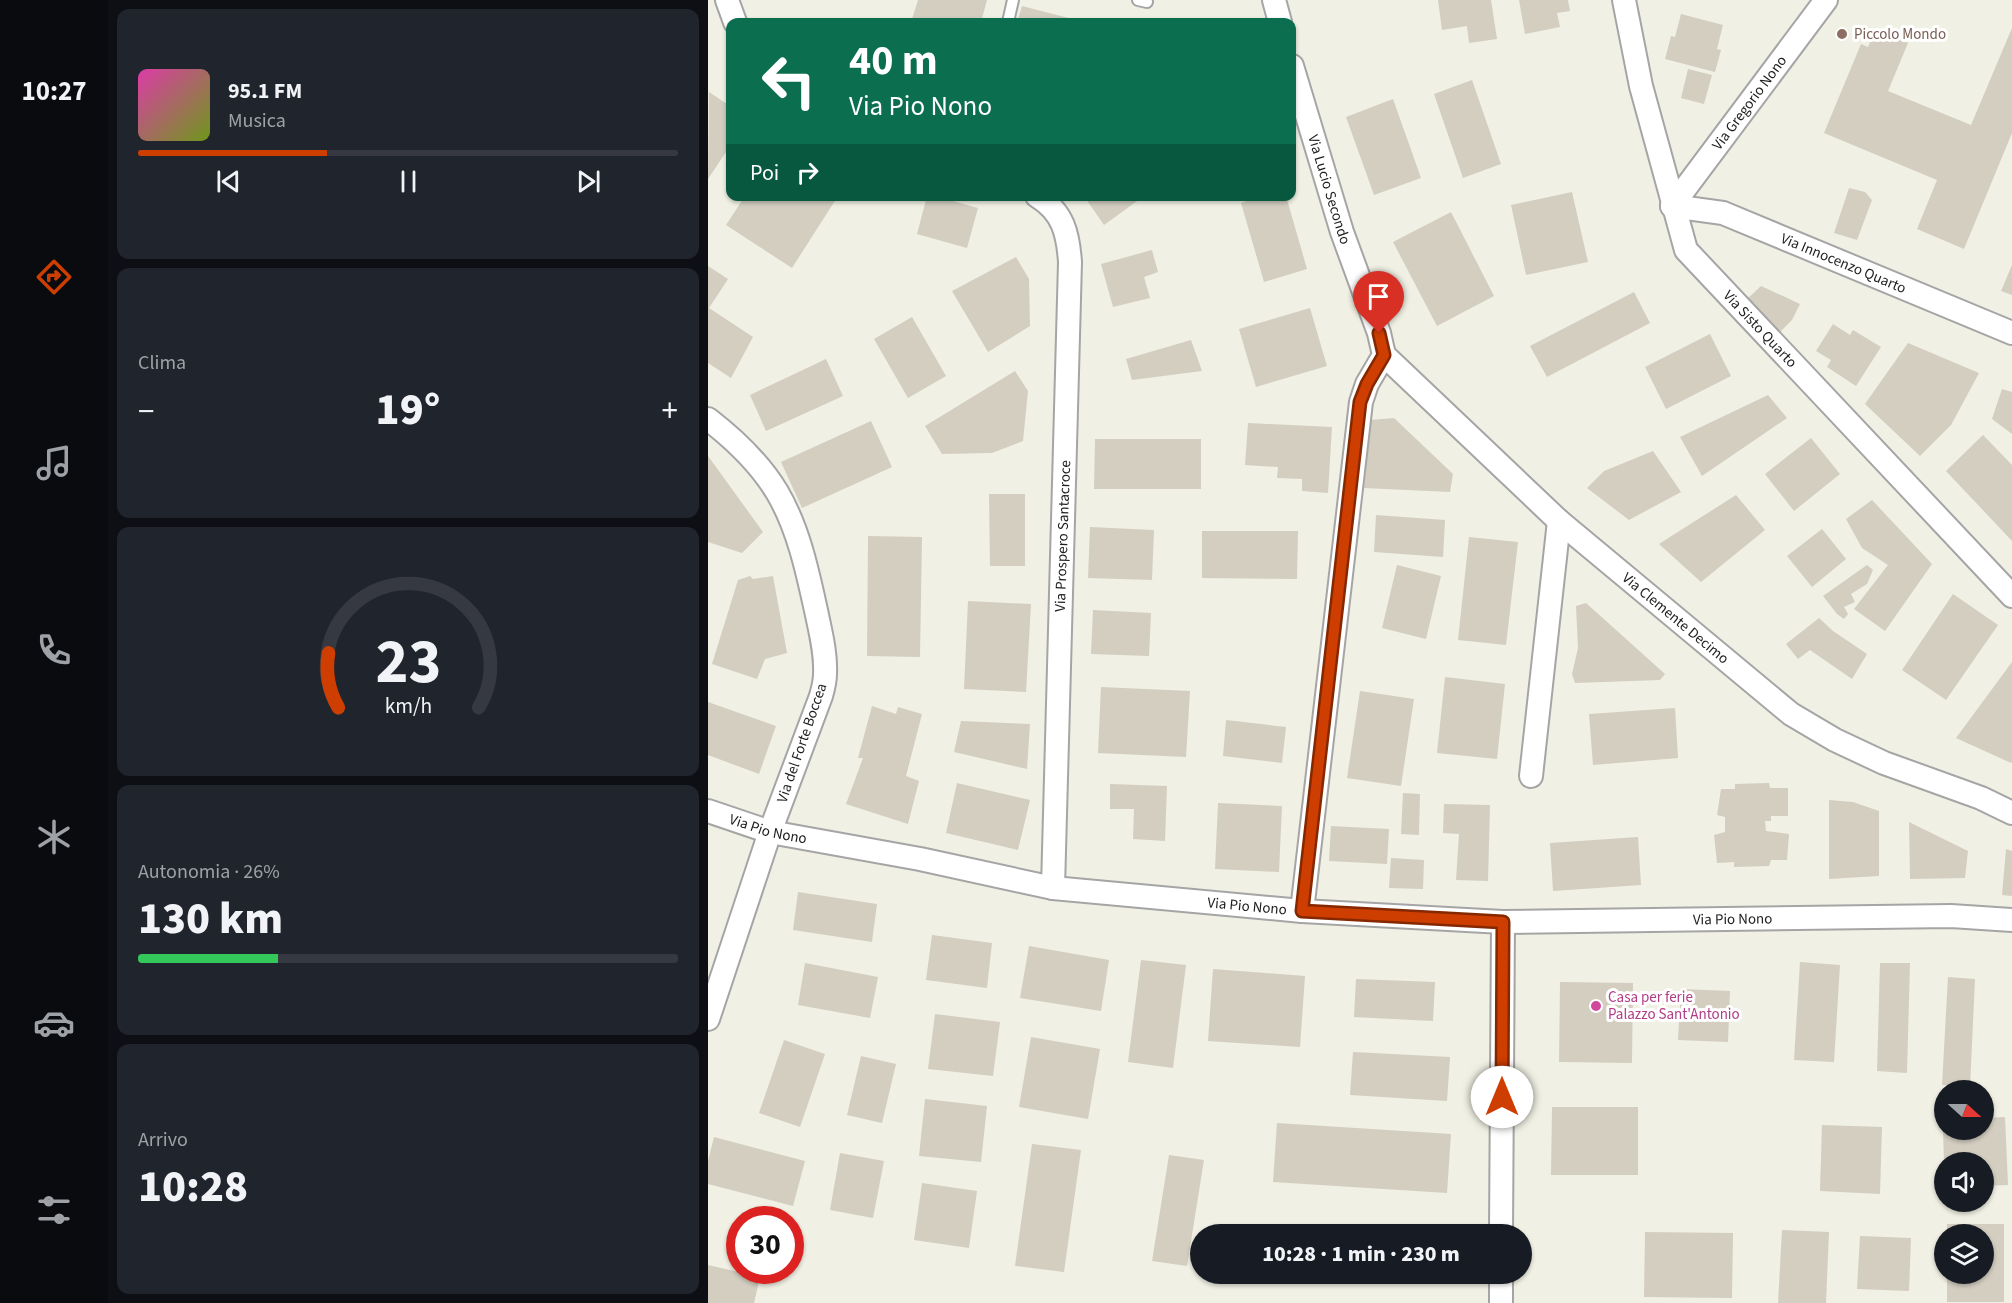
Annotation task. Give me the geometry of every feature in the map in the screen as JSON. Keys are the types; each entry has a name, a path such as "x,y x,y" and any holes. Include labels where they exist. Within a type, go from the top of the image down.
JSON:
{"street":[{"path":"727,0 734,18"},
{"path":"1274,0 1279,18"},
{"name":"Via Sisto Quarto","path":"1624,0 1641,86 1672,206 1686,250 2012,596"},
{"name":"Via Gregorio Nono","path":"1672,206 1826,0"},
{"name":"Via Lucio Secondo","path":"1296,79 1342,232 1379,333 1384,355"},
{"name":"Via Prospero Santacroce","path":"1044,201 1052,207 1066,229 1070,262 1053,888"},
{"name":"Via Innocenzo Quarto","path":"1672,206 1723,213 2012,333"},
{"path":"1302,911 1360,402 1367,384 1384,355"},
{"name":"Via Clemente Decimo","path":"1384,355 1559,521 1764,693 1808,726 1884,763 1981,798 2012,813"},
{"name":"Via del Forte Boccea","path":"708,419 754,462 782,502 796,534 812,591 821,637 825,675 821,696 770,832 708,1018"},
{"path":"1531,776 1559,521"},
{"name":"Via Pio Nono","path":"708,811 770,832 920,859 1053,888 1302,911 1503,922 1951,916 2012,920"},
{"path":"1501,1224 1503,922"},
{"path":"1501,1284 1501,1303"}],"lane":[{"path":"1009,18 1013,0"}],"building":[{"path":"918,0 987,0 982,18 912,18"},
{"path":"1438,0 1491,0 1497,39 1469,43 1467,26 1442,30"},
{"path":"1519,0 1568,0 1570,11 1557,13 1560,27 1525,34"},
{"path":"1022,6 1068,18 1018,18"},
{"path":"1681,14 1723,25 1717,49 1721,50 1715,72 1665,59 1671,36 1675,37"},
{"path":"2012,28 2012,133 1964,249 1917,229 1937,180 1824,133 1861,44 1868,47 1875,29 1908,43 1888,91 1971,125"},
{"path":"1688,69 1712,75 1704,104 1681,98"},
{"path":"1472,80 1501,164 1463,178 1434,94"},
{"path":"709,92 726,103 726,152 708,179"},
{"path":"1393,99 1421,178 1374,195 1346,117"},
{"path":"1849,188 1865,192 1872,200 1857,240 1834,233"},
{"path":"1572,192 1588,262 1526,275 1511,205"},
{"path":"742,201 835,201 792,268 726,225"},
{"path":"926,201 953,201 978,208 967,248 917,234"},
{"path":"1087,201 1137,201 1104,225"},
{"path":"1287,201 1307,269 1264,282 1241,203"},
{"path":"1451,212 1494,296 1437,326 1393,242"},
{"path":"1152,250 1158,272 1144,277 1150,298 1113,307 1101,264"},
{"path":"1016,257 1029,279 1030,326 988,352 952,291"},
{"path":"2012,265 2012,295 2001,291"},
{"path":"708,266 728,279 709,308 753,337 731,378 708,363"},
{"path":"1761,286 1800,304 1792,320 1778,334 1745,301"},
{"path":"1634,292 1650,323 1547,377 1530,346"},
{"path":"1310,308 1327,366 1256,387 1239,329"},
{"path":"912,317 946,376 908,398 874,339"},
{"path":"1833,324 1850,335 1853,330 1881,347 1856,386 1827,367 1831,360 1816,351"},
{"path":"1710,334 1731,376 1666,409 1645,367"},
{"path":"1191,340 1202,371 1132,380 1126,359"},
{"path":"1908,343 1979,373 1951,425 1920,456 1865,404"},
{"path":"826,359 843,396 766,431 750,395"},
{"path":"1015,371 1028,391 1023,441 992,453 942,454 925,426"},
{"path":"2002,389 2012,392 2012,434 1992,419"},
{"path":"1768,395 1787,418 1702,476 1680,437"},
{"path":"1394,418 1453,474 1450,492 1364,488 1370,420"},
{"path":"871,421 892,467 802,508 781,462"},
{"path":"1248,423 1332,427 1328,493 1302,491 1302,479 1277,478 1278,467 1245,465"},
{"path":"1983,435 2012,465 2012,541 1946,471"},
{"path":"1811,438 1840,474 1794,511 1765,474"},
{"path":"1095,439 1201,439 1201,489 1094,489"},
{"path":"1653,451 1681,492 1629,520 1587,488 1604,471"},
{"path":"708,456 763,532 742,553 708,542"},
{"path":"989,494 1025,494 1025,566 990,566"},
{"path":"1736,495 1765,530 1701,582 1659,544"},
{"path":"1872,500 1932,564 1885,631 1854,609 1888,565 1862,548 1846,519"},
{"path":"1376,515 1445,520 1443,557 1374,552"},
{"path":"1090,527 1154,530 1152,580 1088,578"},
{"path":"1822,529 1846,559 1812,587 1787,556"},
{"path":"1202,531 1298,531 1297,579 1202,578"},
{"path":"868,536 922,537 920,657 867,656"},
{"path":"1469,537 1518,542 1506,645 1458,640"},
{"path":"1397,565 1441,576 1426,639 1382,628"},
{"path":"1867,565 1873,570 1867,584 1851,594 1855,602 1844,607 1848,614 1844,619 1823,596"},
{"path":"750,576 753,579 773,576 787,653 765,659 757,679 712,664 738,580"},
{"path":"1953,594 1998,625 1946,700 1902,670"},
{"path":"968,601 1031,604 1026,692 964,689"},
{"path":"1586,603 1665,674 1660,680 1575,683 1572,674 1578,648 1576,606"},
{"path":"1093,610 1151,613 1149,656 1091,654"},
{"path":"1819,618 1833,631 1867,654 1852,679 1810,650 1798,659 1786,644"},
{"path":"2012,662 2012,762 2011,763 1956,738"},
{"path":"1445,677 1505,684 1497,759 1437,753"},
{"path":"1101,687 1190,691 1186,757 1098,753"},
{"path":"1360,691 1414,699 1401,786 1347,778"},
{"path":"708,702 776,726 759,774 708,755"},
{"path":"872,706 896,714 898,707 922,714 906,776 919,781 908,824 846,804 863,758 858,758"},
{"path":"1675,708 1678,758 1593,765 1589,714"},
{"path":"1226,720 1286,727 1282,763 1223,756"},
{"path":"961,721 1030,724 1027,769 954,752"},
{"path":"957,783 1030,800 1018,850 946,833"},
{"path":"1769,783 1770,788 1788,788 1788,816 1771,816 1771,821 1765,821 1766,831 1789,834 1787,860 1771,860 1769,866 1734,867 1734,862 1717,863 1714,835 1725,832 1725,817 1717,815 1721,789 1735,789 1735,784"},
{"path":"1110,784 1167,786 1165,841 1133,839 1134,809 1110,809"},
{"path":"1403,793 1420,794 1419,835 1401,834"},
{"path":"1829,800 1853,802 1879,811 1879,876 1829,879"},
{"path":"1218,803 1282,806 1279,872 1215,869"},
{"path":"1444,804 1490,805 1488,881 1456,880 1459,834 1443,833"},
{"path":"1909,822 1968,851 1965,878 1910,879"},
{"path":"1331,826 1389,829 1387,864 1329,861"},
{"path":"1638,837 1641,885 1553,891 1550,843"},
{"path":"2006,849 2012,851 2012,896 2002,895"},
{"path":"1391,858 1424,860 1423,889 1389,888"},
{"path":"798,892 877,904 872,942 793,930"},
{"path":"932,935 992,943 987,988 926,980"},
{"path":"1029,946 1109,960 1101,1011 1020,998"},
{"path":"1141,960 1186,965 1173,1068 1128,1062"},
{"path":"1800,962 1840,965 1834,1062 1794,1060"},
{"path":"805,963 878,977 870,1018 798,1005"},
{"path":"1880,963 1910,963 1907,1073 1877,1071"},
{"path":"1213,969 1305,976 1300,1047 1208,1041"},
{"path":"1948,977 1975,979 1970,1080 1942,1080"},
{"path":"1356,979 1435,982 1433,1021 1354,1017"},
{"name":"Casa per ferie Palazzo Sant'Antonio","path":"1560,982 1633,983 1632,1063 1559,1062"},
{"path":"1681,989 1730,991 1728,1042 1678,1040"},
{"path":"935,1014 1000,1022 993,1076 928,1069"},
{"path":"1031,1037 1100,1049 1088,1119 1019,1107"},
{"path":"784,1040 825,1054 800,1127 759,1113"},
{"path":"1353,1052 1450,1057 1447,1101 1350,1095"},
{"path":"861,1056 896,1064 882,1123 847,1115"},
{"path":"925,1099 987,1106 981,1162 919,1156"},
{"path":"1552,1107 1638,1107 1638,1175 1551,1175"},
{"path":"2005,1117 2008,1185 1994,1186 1994,1152 1944,1152 1943,1140 1994,1140 1994,1118"},
{"path":"1277,1123 1451,1134 1447,1193 1273,1182"},
{"path":"1822,1125 1882,1127 1880,1194 1820,1191"},
{"path":"714,1137 805,1161 793,1206 708,1184 708,1161"},
{"path":"1032,1144 1081,1150 1064,1272 1015,1266"},
{"path":"840,1153 884,1161 873,1218 830,1210"},
{"path":"1169,1155 1204,1160 1194,1224 1190,1224 1187,1266 1152,1261"},
{"path":"922,1183 977,1191 969,1248 914,1240"},
{"path":"1994,1224 2004,1224 2004,1302 1947,1302 1947,1284 1994,1284"},
{"path":"1782,1230 1829,1232 1826,1303 1778,1303"},
{"path":"1645,1232 1733,1233 1732,1298 1644,1297"},
{"path":"1860,1236 1911,1238 1909,1291 1857,1289"},
{"path":"708,1265 726,1269 726,1284 758,1284 754,1303 708,1303"}],"place":[{"name":"Piccolo Mondo","path":"1842,34"},
{"name":"Casa per ferie Palazzo Sant'Antonio","path":"1596,1006"}],"route":[{"path":"1379,333 1384,355 1367,384 1360,402 1302,911 1503,922 1502,1097"}]}
